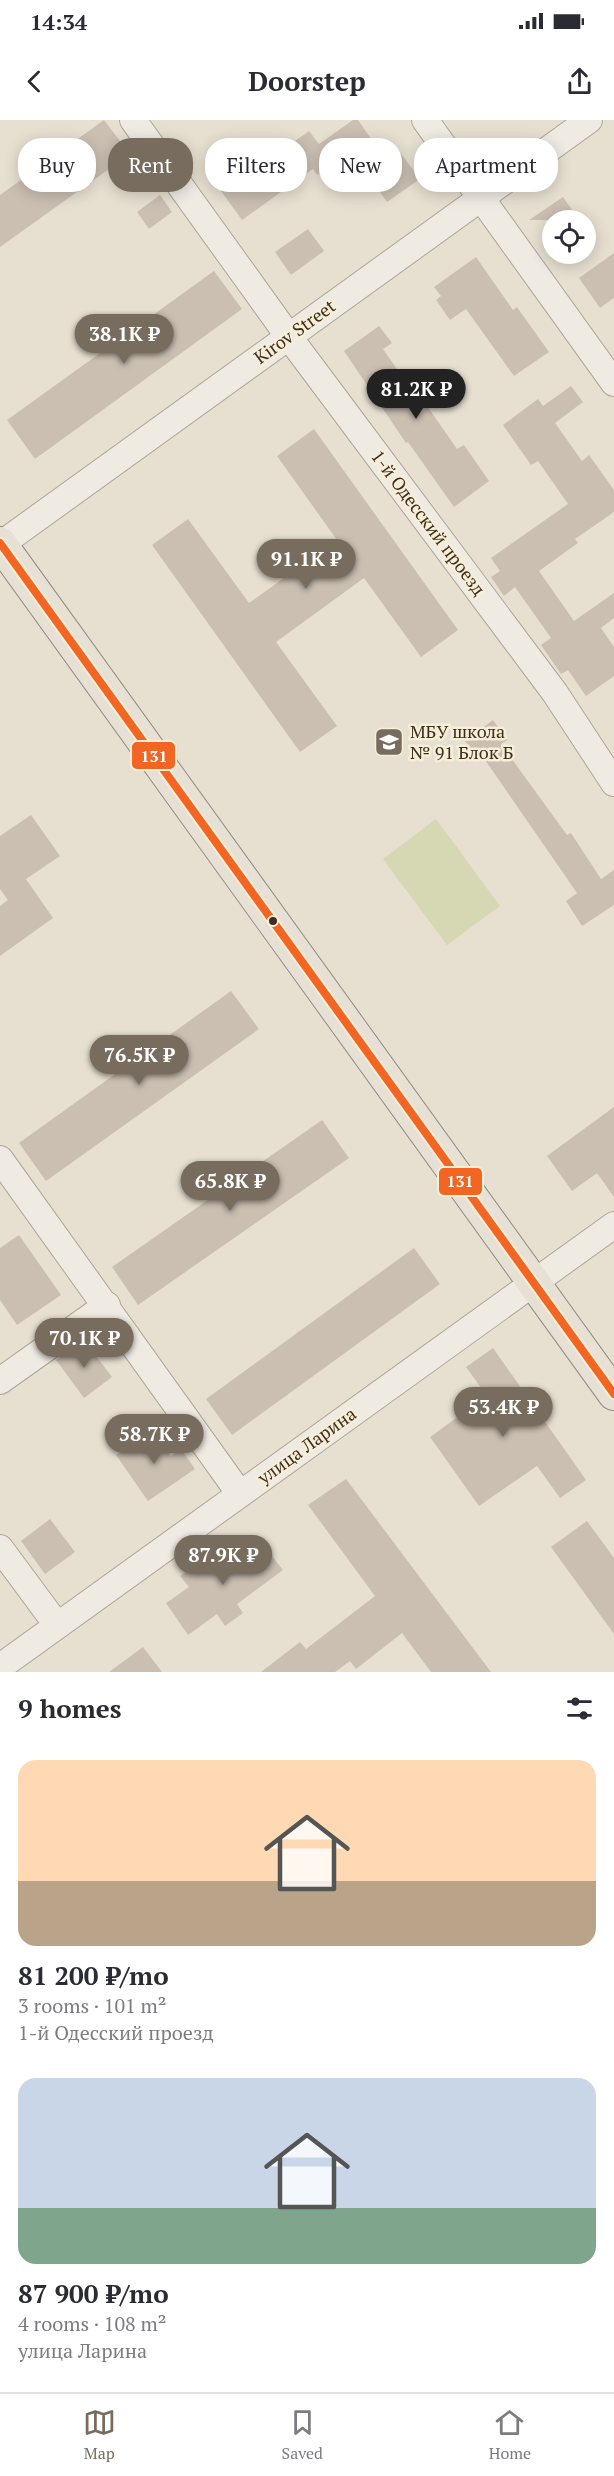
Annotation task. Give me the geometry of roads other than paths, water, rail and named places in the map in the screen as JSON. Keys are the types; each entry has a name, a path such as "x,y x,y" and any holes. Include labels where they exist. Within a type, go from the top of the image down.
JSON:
{"main road":[{"path":"0,544 614,1394"}],"street":[{"name":"1-й Одесский проезд","path":"133,120 289,337 555,693 614,783"},
{"path":"424,120 614,383"},
{"name":"Kirov Street","path":"0,544 589,120"},
{"path":"0,1159 240,1494"},
{"name":"улица Ларина","path":"0,1667 614,1225"},
{"path":"0,1381 106,1305"},
{"path":"0,1548 57,1625"}],"place":[{"name":"МБУ школа № 91 Блок Б","path":"389,742"}]}
